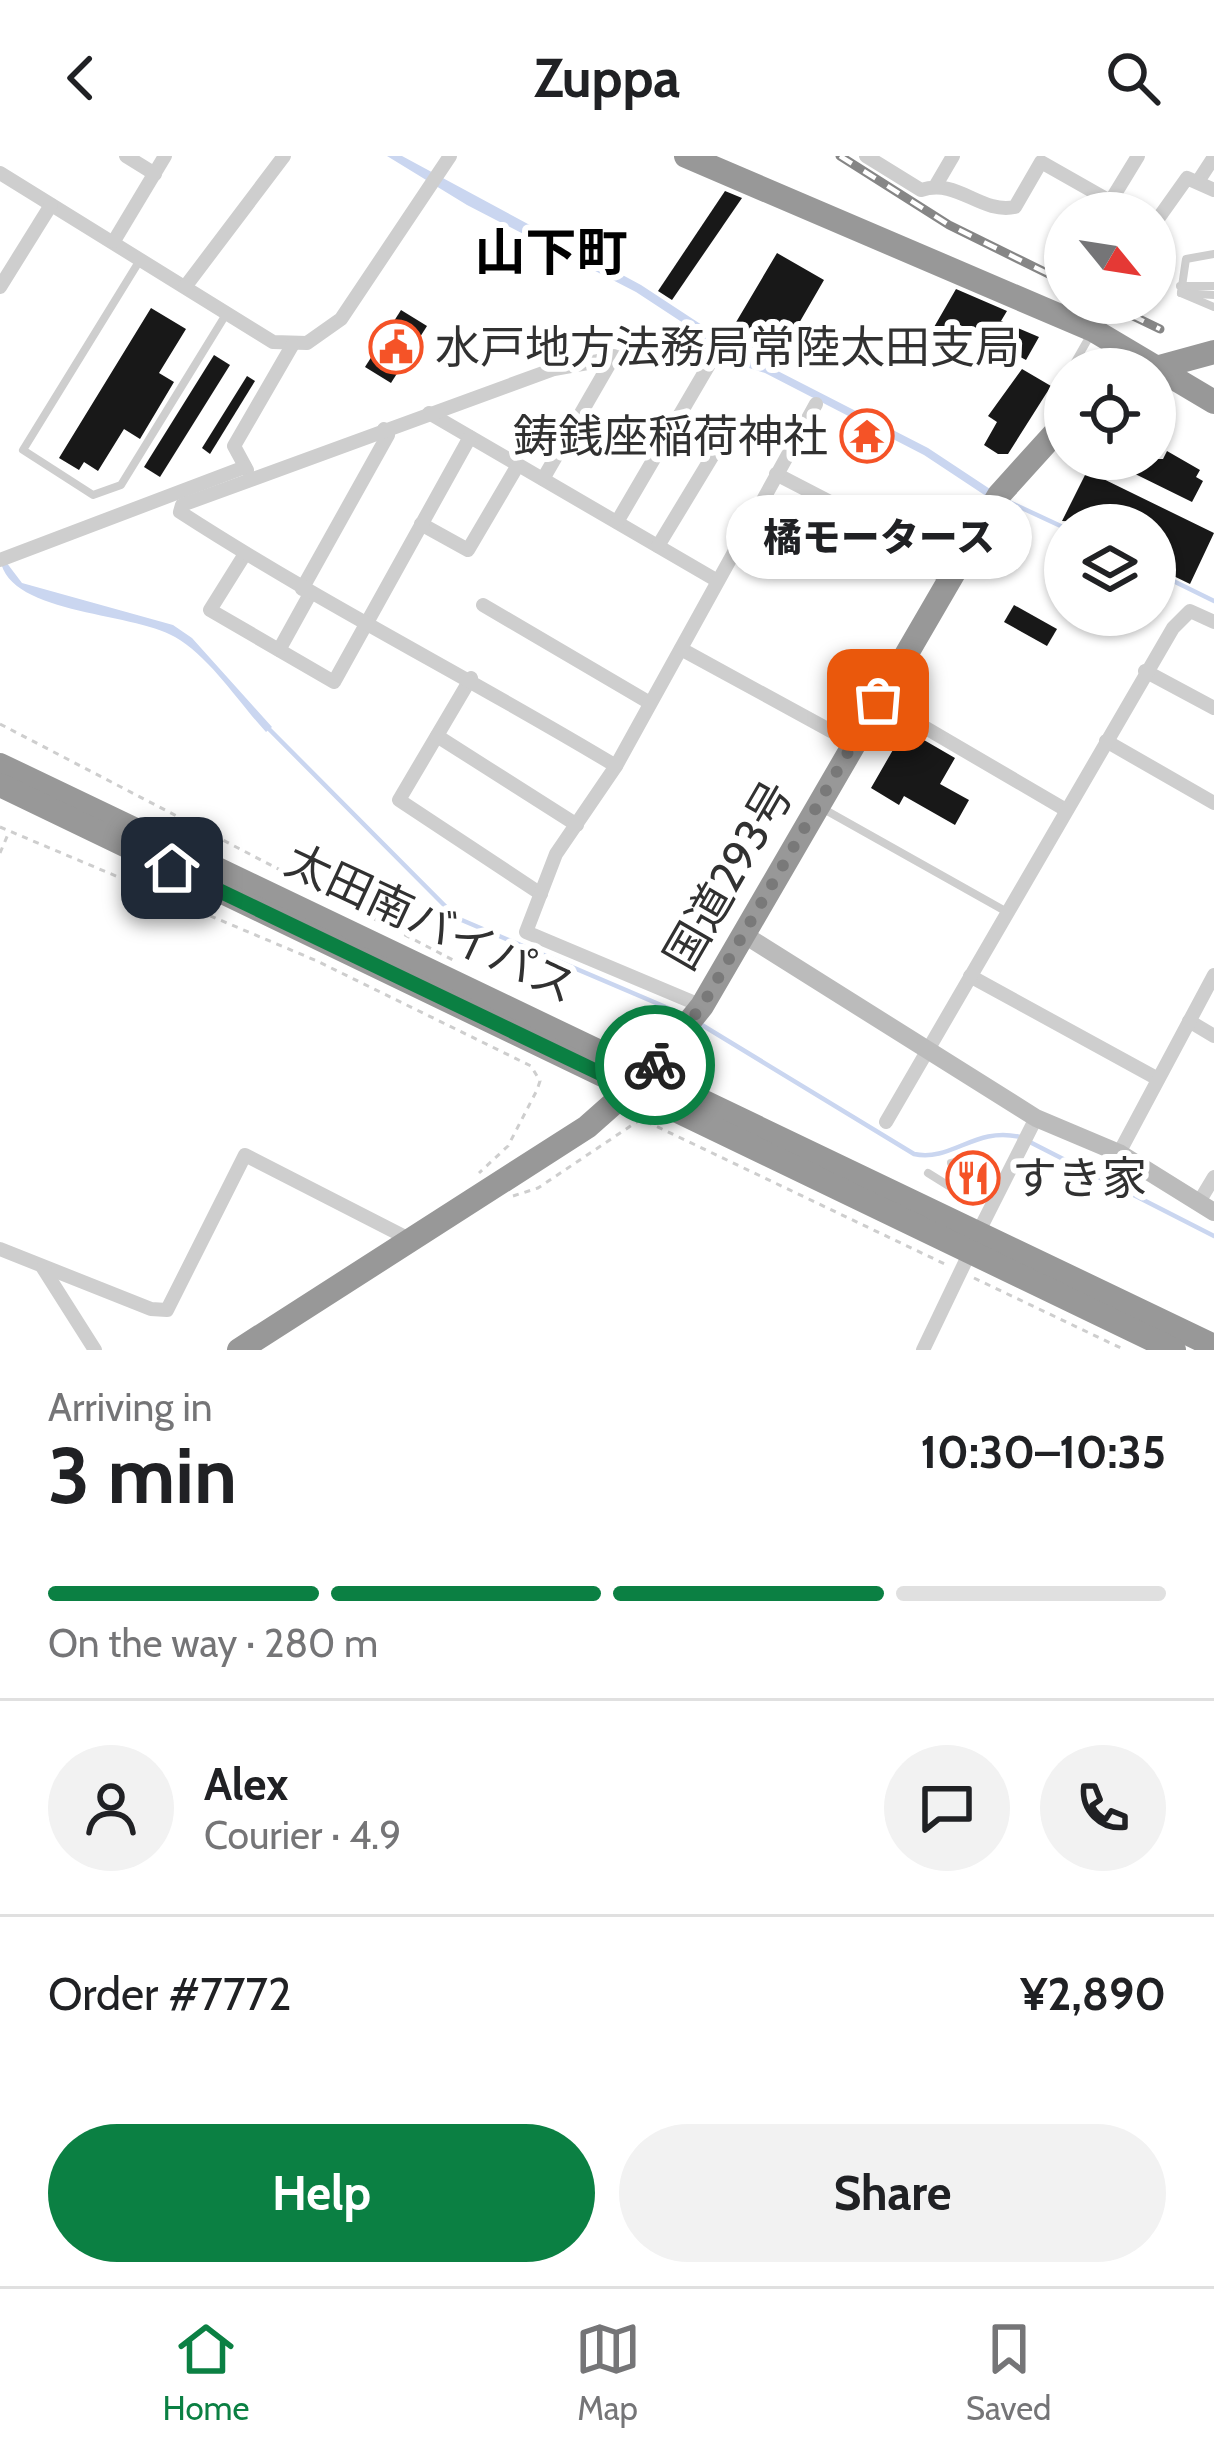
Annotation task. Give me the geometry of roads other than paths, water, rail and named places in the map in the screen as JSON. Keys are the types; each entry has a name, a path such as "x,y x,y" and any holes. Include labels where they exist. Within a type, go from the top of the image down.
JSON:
{"highway":[{"path":"686,156 1093,330 1122,348"},
{"path":"1176,362 1214,352"},
{"path":"1176,380 1214,402"},
{"name":"国道293号","path":"239,1350 587,1127 640,1081 702,1006 950,580 1018,469 1044,442"},
{"name":"太田南バイパス","path":"0,765 468,988 970,1252 1174,1350"},
{"name":"太田南バイパス","path":"0,785 640,1081"},
{"name":"太田南バイパス","path":"970,1252 1214,1346"}],"street":[{"path":"126,156 154,174"},
{"path":"114,241 165,156"},
{"path":"185,287 284,156"},
{"path":"0,172 225,316 273,342 293,344 321,338 341,319 450,156"},
{"path":"866,156 921,190 947,184 1001,210 1015,207 1043,159 1094,192"},
{"path":"936,185 953,156"},
{"path":"1116,192 1138,156"},
{"path":"1199,180 1214,157"},
{"path":"1176,193 1187,178 1214,190"},
{"path":"0,286 51,205"},
{"path":"248,472 234,446 293,344"},
{"path":"0,560 554,369 614,356 680,355 710,363 617,523"},
{"path":"543,479 614,356"},
{"path":"702,1006 526,932 556,854 616,766 816,404"},
{"path":"429,412 716,580"},
{"path":"658,546 730,427"},
{"path":"279,650 388,435 384,429"},
{"path":"244,554 210,610 334,682 470,437"},
{"path":"421,524 468,550 518,465"},
{"path":"248,472 182,505 180,512 364,626 471,678 616,766"},
{"path":"776,474 861,518 905,557 950,580"},
{"path":"483,605 650,704"},
{"path":"886,1122 1145,671 1190,610 1214,622"},
{"path":"680,650 853,743"},
{"path":"1145,671 1214,708"},
{"path":"471,678 399,800 541,894"},
{"path":"878,700 1066,810"},
{"path":"437,736 577,825"},
{"path":"1106,741 1214,803"},
{"path":"743,934 927,1049 1028,1132 1119,1153 1207,1207 1214,1177"},
{"path":"1119,1153 1214,975"},
{"path":"970,976 1158,1078"},
{"path":"1189,1022 1214,1036"},
{"path":"923,1350 1028,1132"},
{"path":"0,1249 151,1309 167,1310 245,1155 412,1240"},
{"path":"43,1268 95,1350"}],"lane":[{"path":"1180,289 1186,259 1214,254"},
{"path":"141,258 23,450 93,495 121,485 225,316"},
{"path":"1180,289 1214,291"},
{"path":"1180,289 1214,307"},
{"path":"1083,348 1093,330"},
{"path":"817,805 1006,912"},
{"path":"928,1173 973,1201 986,1167 970,1159 951,1163"}],"water":[{"path":"387,156 402,156 641,285 705,327 720,349 768,366 928,448 990,489 986,496 924,455 765,373 715,357 700,334 636,292 467,205"},
{"path":"0,554 22,583 173,625 192,638 272,727 266,732 212,668 175,637 44,600 21,589 6,574"}],"waterway":[{"path":"1007,501 1044,518"},
{"path":"1176,582 1214,601"},
{"path":"265,725 457,918 682,1014"},
{"path":"697,1022 914,1154 940,1153 990,1136 1020,1137 1214,1236"}],"railway":[{"path":"840,156 949,225 1044,272"},
{"path":"1150,324 1160,329"}],"place":[{"name":"水戸地方法務局常陸太田支局","path":"396,347"},
{"name":"鋳銭座稲荷神社","path":"867,436"},
{"name":"橘モータース","path":"878,700"},
{"name":"すき家","path":"973,1178"}],"district":[{"name":"山下町","path":"551,252"}]}
